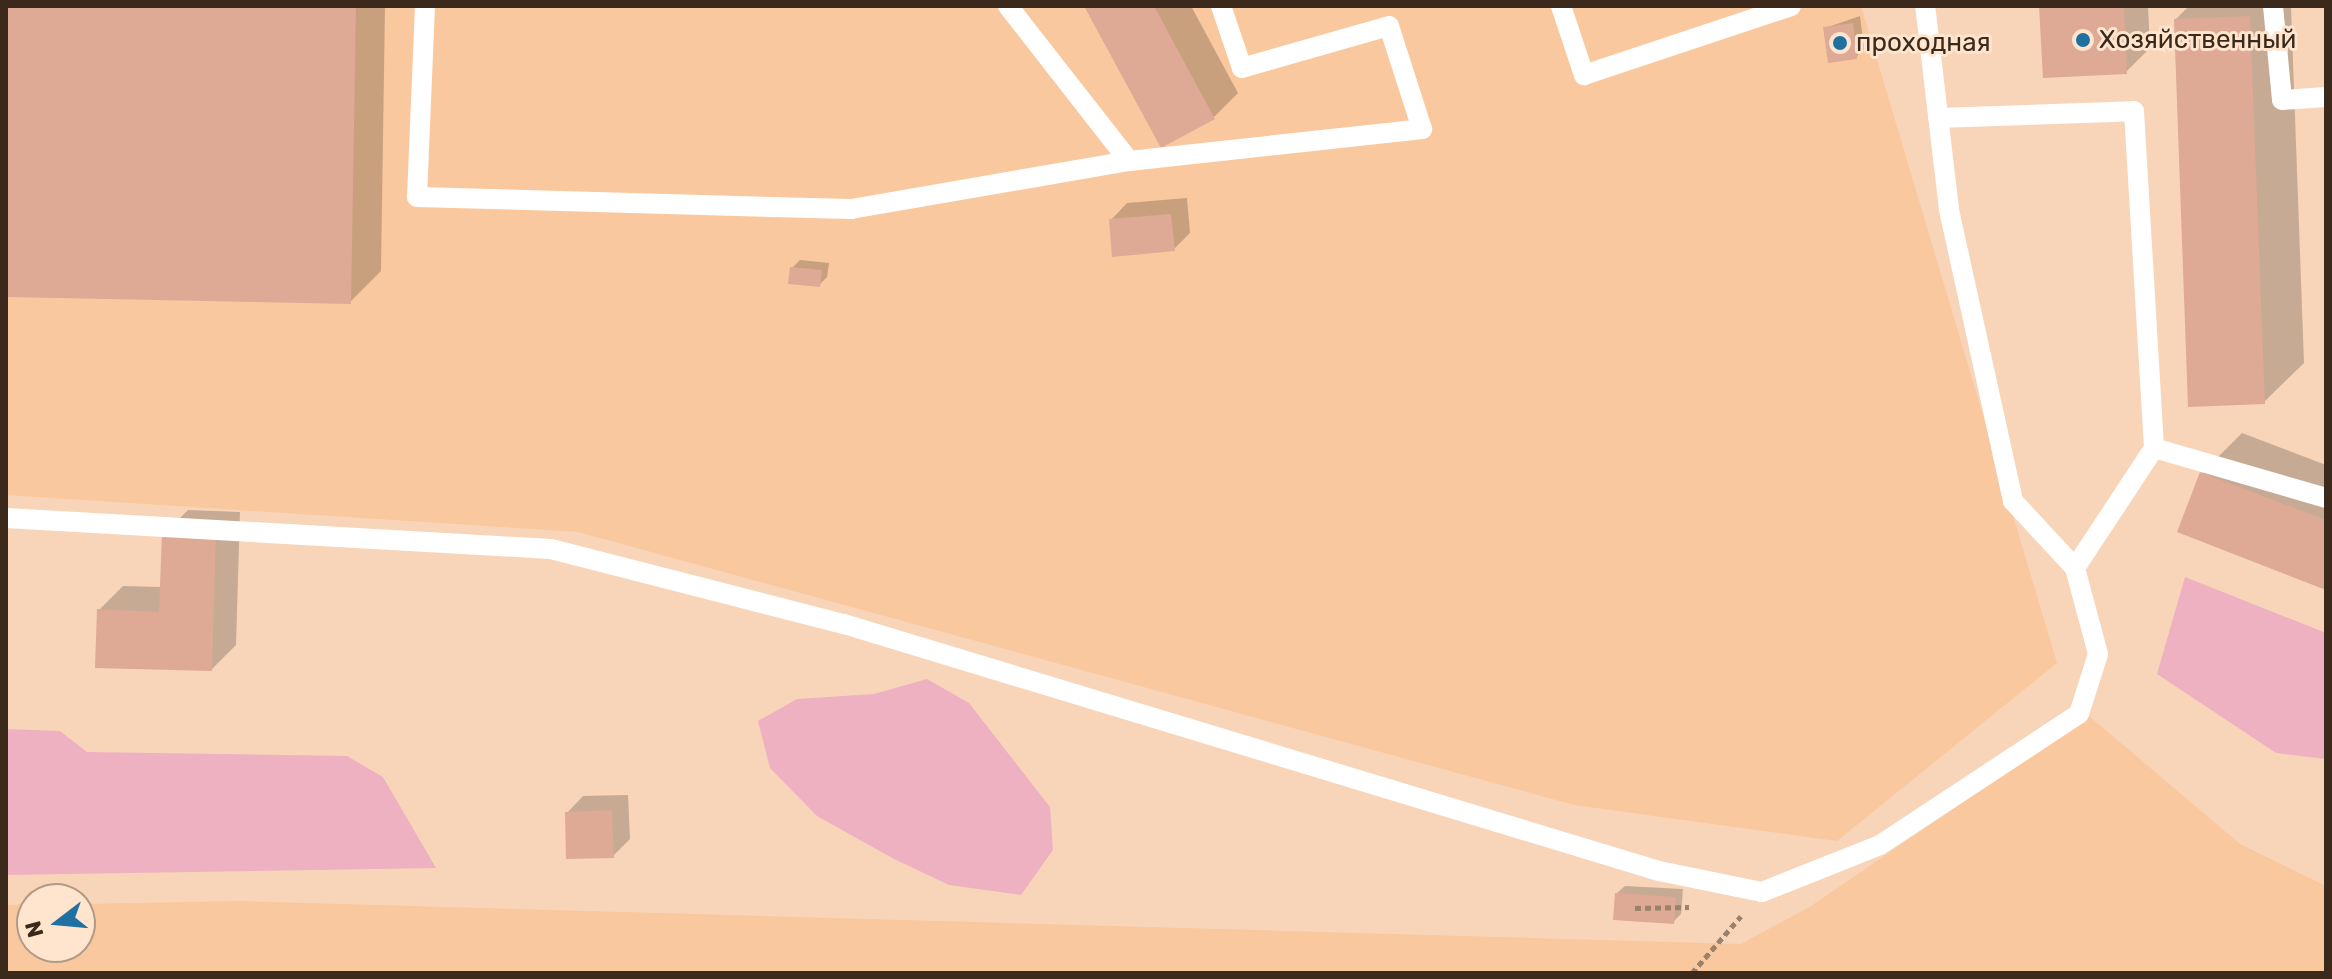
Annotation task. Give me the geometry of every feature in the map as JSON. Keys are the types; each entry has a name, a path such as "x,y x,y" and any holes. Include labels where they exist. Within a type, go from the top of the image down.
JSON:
{"lane":[{"path":"425,6 417,197 851,209 1129,161 1422,129 1389,26 1242,68 1221,6"},
{"path":"1008,6 1129,161"},
{"path":"1561,6 1584,75 1791,6"},
{"path":"6,518 551,549 844,624 1659,871 1762,892 1880,845 2079,714 2098,654 2075,568 2013,501 1949,209 1925,6"},
{"path":"2273,6 2282,100 2326,97"},
{"path":"1938,118 2134,111 2154,448 2075,568"},
{"path":"2154,448 2326,498"}],"path":[{"path":"1692,973 1762,892"},
{"path":"1635,908 1703,904"}],"shaded area":[{"path":"6,6 1861,6 2057,663 1837,841 1574,805 578,532 6,495"},
{"path":"2185,577 2326,633 2326,759 2276,753 2157,674"},
{"path":"927,679 969,703 1050,807 1053,850 1021,895 949,885 894,859 817,816 770,768 758,721 797,699 874,694"},
{"path":"2089,716 2240,844 2326,886 2326,973 6,973 6,905 16,905 16,963 96,963 96,904 240,901 1741,944 1811,906"},
{"path":"6,729 60,731 87,752 347,756 383,777 436,868 6,875"}],"building":[{"path":"6,6 356,6 351,304 6,297"},
{"path":"1084,6 1154,6 1215,119 1161,148"},
{"name":"Хозяйственный","path":"2039,6 2124,6 2127,74 2043,78"},
{"path":"2250,16 2265,404 2188,407 2174,19"},
{"name":"проходная","path":"1853,23 1857,59 1828,63 1823,27"},
{"path":"1171,214 1175,251 1112,257 1109,219"},
{"path":"790,267 822,270 820,287 788,284"},
{"path":"2200,472 2326,520 2326,590 2177,532"},
{"path":"162,533 216,535 212,671 95,668 97,609 159,612"},
{"path":"612,810 614,858 566,859 565,812"},
{"path":"1615,893 1676,897 1674,924 1613,920"}],"place":[{"name":"Хозяйственный","path":"2083,40"},
{"name":"проходная","path":"1840,43"}]}
